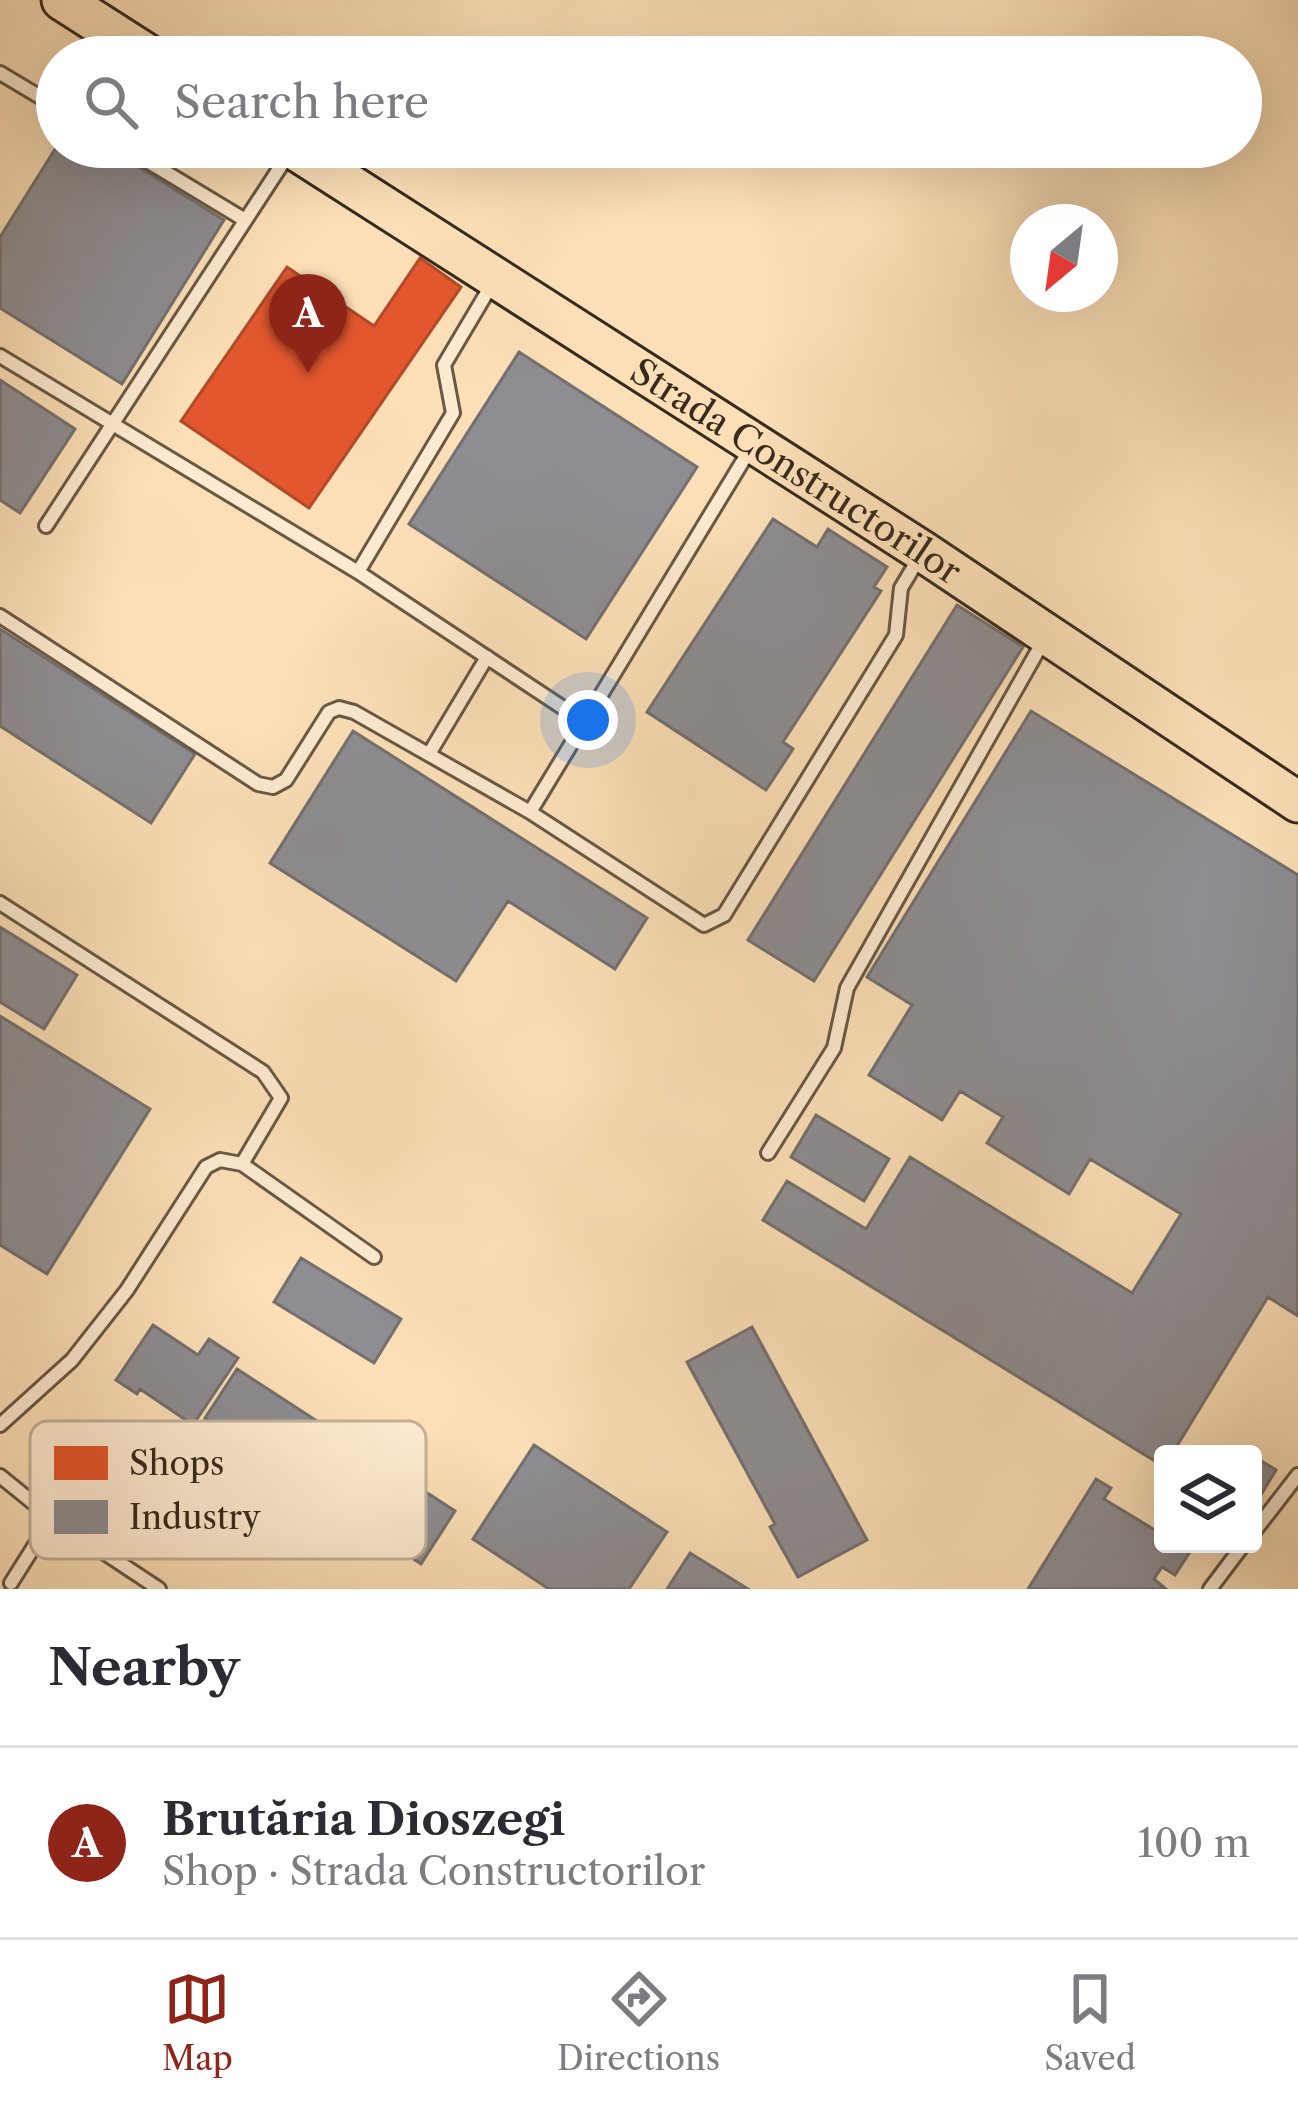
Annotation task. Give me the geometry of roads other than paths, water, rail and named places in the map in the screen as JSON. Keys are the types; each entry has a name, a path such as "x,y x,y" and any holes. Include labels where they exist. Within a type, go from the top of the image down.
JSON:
{"main road":[{"path":"62,0 118,36"},
{"name":"Strada Constructorilor","path":"323,168 922,551 1298,802"}],"lane":[{"path":"0,73 36,94"},
{"path":"159,168 245,220"},
{"path":"46,526 279,168"},
{"path":"358,572 453,413 444,365 496,278"},
{"path":"0,356 358,572 586,723"},
{"path":"530,812 752,445"},
{"path":"0,616 258,784 273,788 286,780 328,712 339,708 354,712 530,812 704,925 724,915 896,635 901,589 922,551"},
{"path":"768,1153 834,1048 847,988 1046,637"},
{"path":"429,754 487,658"},
{"path":"0,902 263,1072 281,1098 242,1164"},
{"path":"0,1425 72,1360 128,1290 206,1167 220,1160 242,1164 374,1257"},
{"path":"1262,1521 1298,1475"},
{"path":"0,1476 30,1500"},
{"path":"10,1583 30,1552"},
{"path":"1210,1589 1237,1553"},
{"path":"114,1559 159,1589"},
{"path":"129,1589 138,1575"}],"place":[{"name":"Brutăria Dioszegi","path":"308,373"}]}
